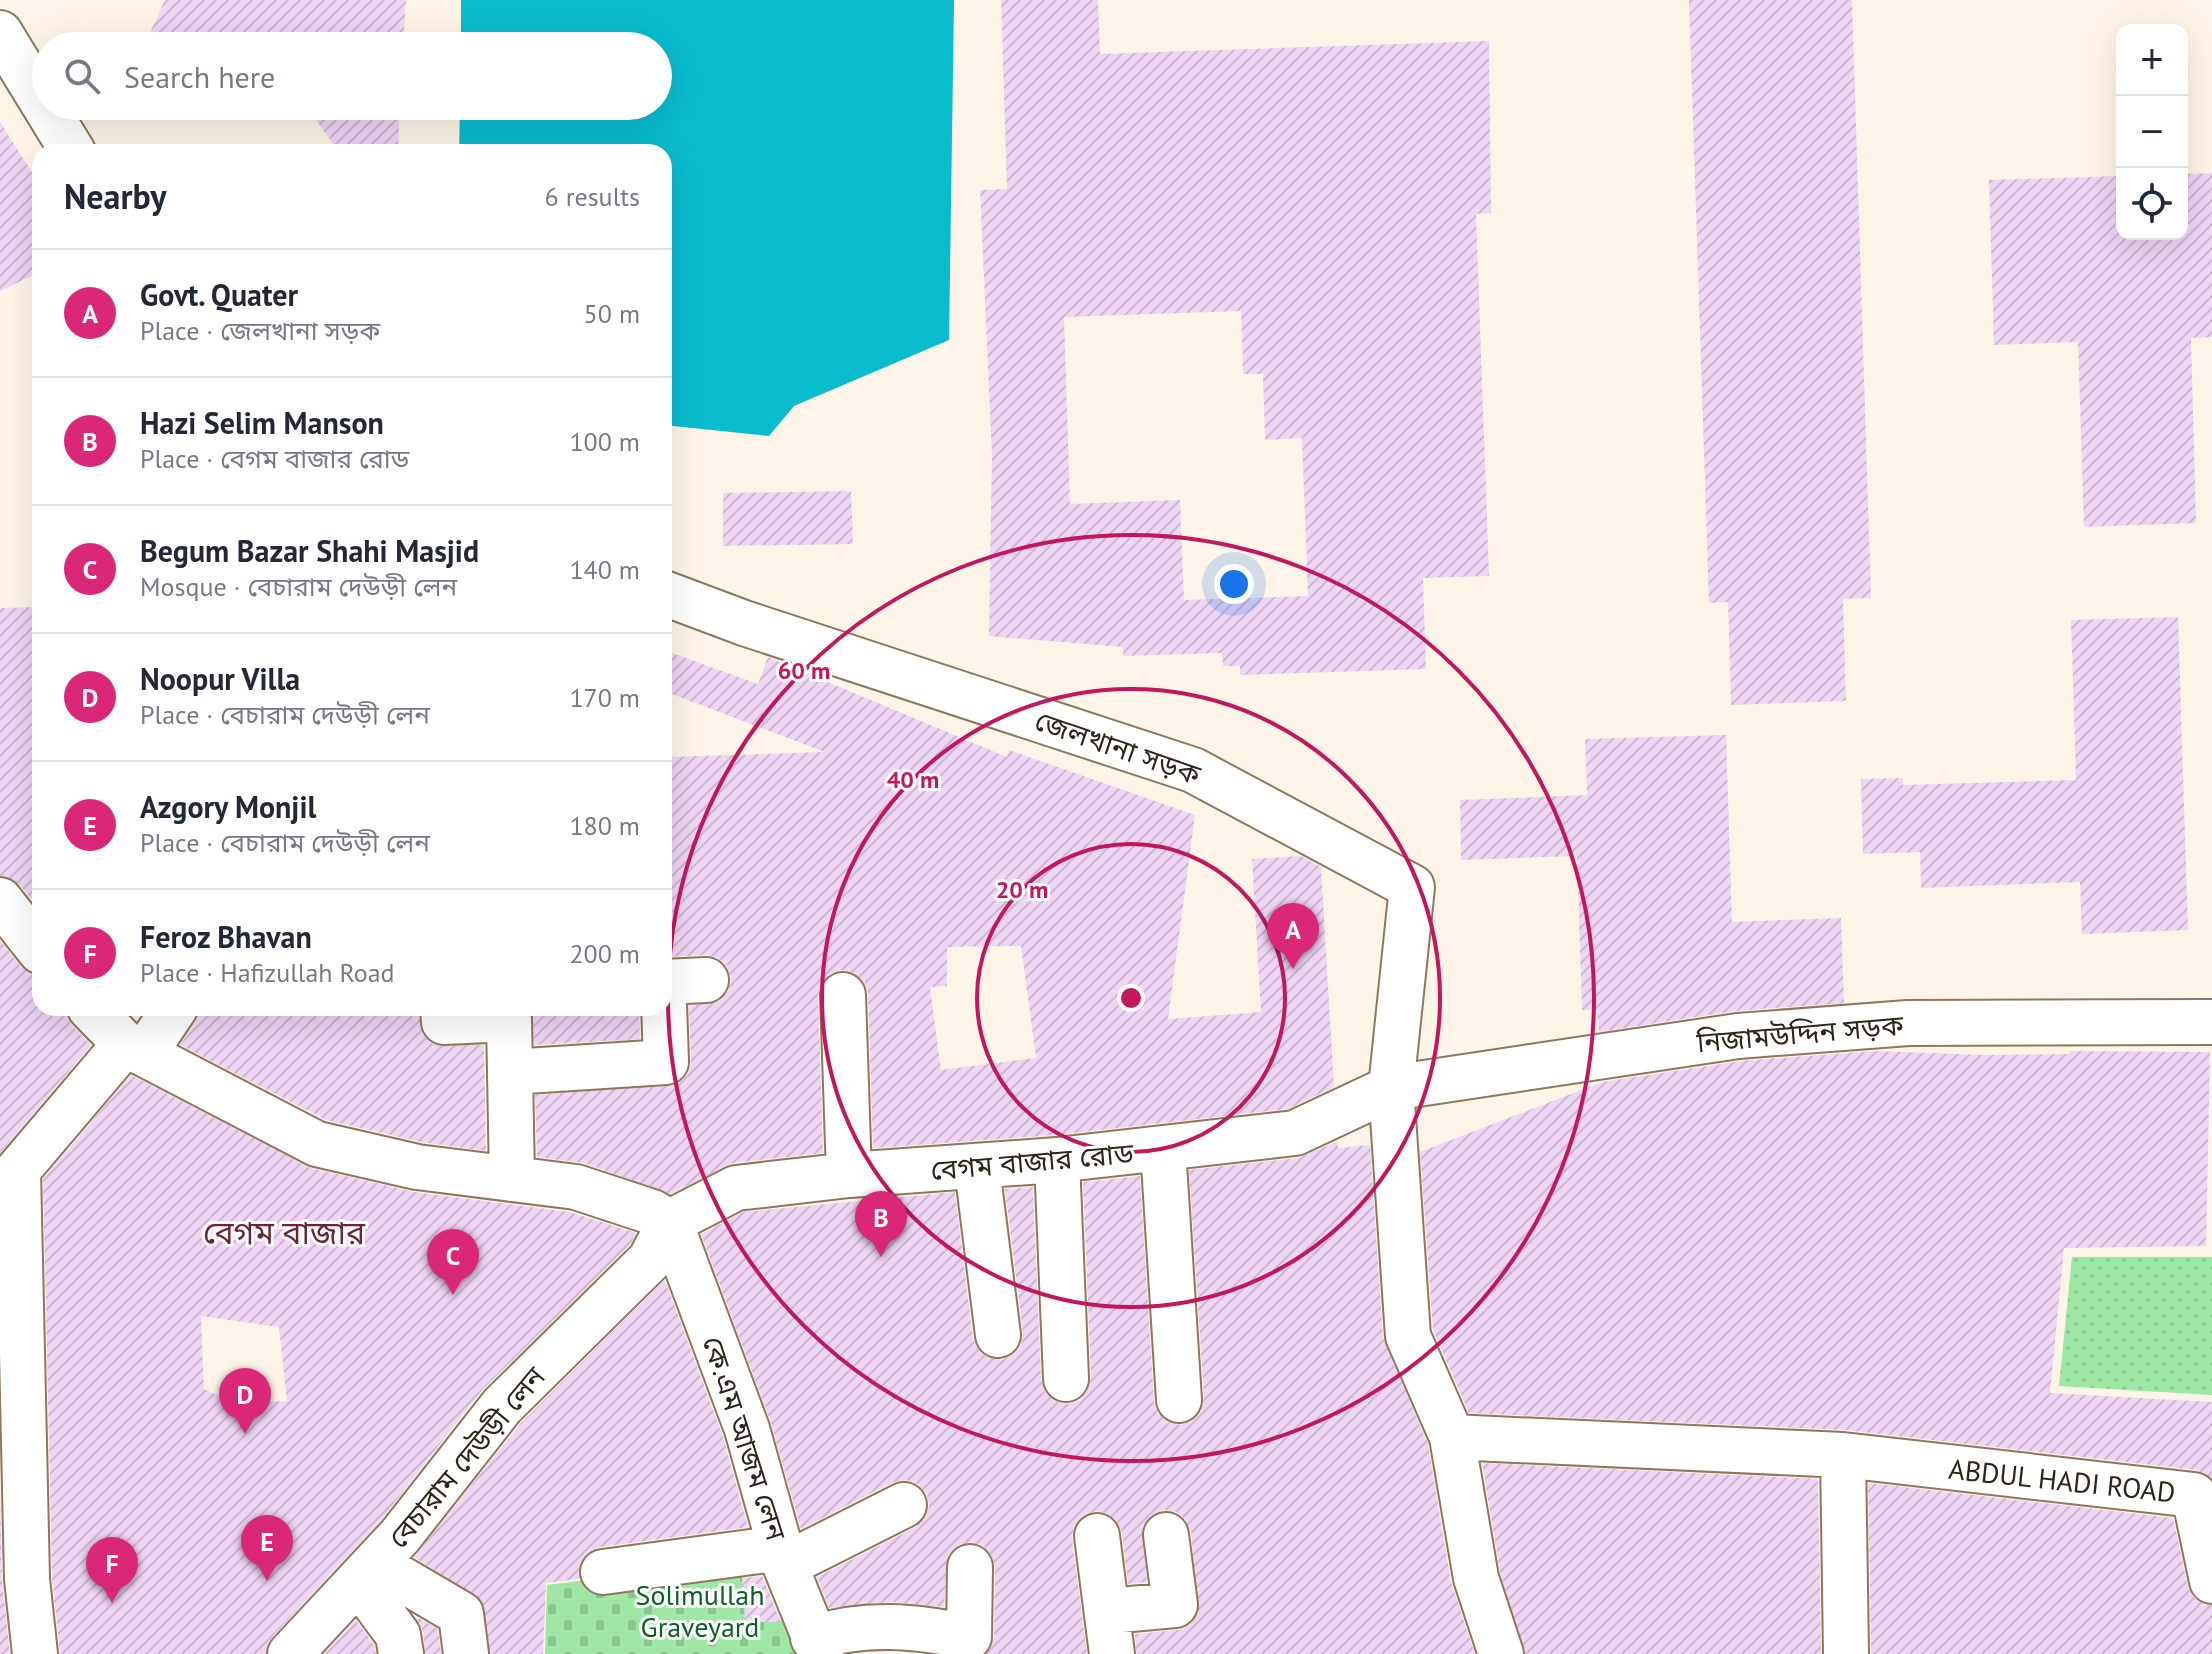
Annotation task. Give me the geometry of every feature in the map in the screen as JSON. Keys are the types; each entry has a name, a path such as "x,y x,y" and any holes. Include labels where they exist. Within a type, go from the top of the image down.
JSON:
{"street":[{"path":"0,33 32,85"},
{"path":"53,120 68,144"},
{"name":"জেলখানা সড়ক","path":"672,596 744,623 1193,770 1412,887 1391,1088"},
{"path":"0,900 32,941"},
{"path":"843,995 849,1175"},
{"path":"99,1016 134,1049 317,1144 417,1167 576,1187 652,1212 670,1222"},
{"path":"35,1654 14,1577 18,1170 167,1016"},
{"path":"444,1016 444,1022 509,1019 512,1179"},
{"path":"510,1072 666,1062 664,1016"},
{"name":"নিজামউদ্দিন সড়ক","path":"1391,1088 1738,1036 1908,1023 2212,1022"},
{"path":"1391,1088 1408,1336 1452,1437 1476,1578 1501,1654"},
{"name":"বেগম বাজার রোড","path":"670,1222 736,1188 849,1175 977,1168 1295,1133 1391,1088"},
{"path":"1163,1148 1179,1400"},
{"path":"1057,1160 1066,1379"},
{"path":"977,1168 998,1335"},
{"name":"কে.এম আজম লেন","path":"670,1222 747,1429 783,1557 817,1646"},
{"name":"বেচারাম দেউড়ী লেন","path":"291,1654 367,1573 502,1406 650,1260 670,1222"},
{"name":"ABDUL HADI ROAD","path":"1452,1437 1843,1455 2194,1495 2212,1581"},
{"path":"1843,1455 1846,1654"},
{"path":"603,1572 783,1557 904,1505"},
{"path":"1109,1611 1175,1605 1166,1535"},
{"path":"1097,1536 1109,1611 1112,1654"},
{"path":"817,1646 834,1631 901,1624 969,1637 970,1567"},
{"path":"367,1573 398,1635 401,1654"},
{"path":"367,1573 461,1614 466,1654"}],"green space":[{"path":"2072,1257 2212,1257 2212,1395 2059,1386"},
{"name":"Solimullah Graveyard","path":"741,1560 746,1621 798,1621 811,1654 545,1654 547,1585"}],"water":[{"path":"461,0 954,0 949,340 794,406 769,436 672,426 672,144 459,144 460,120 672,120 672,32 461,32"}],"building":[{"path":"165,0 406,0 404,32 150,32"},
{"path":"1001,0 1098,0 1100,54 1489,41 1491,213 1476,214 1489,576 1423,578 1426,669 1240,675 1240,666 1223,666 1222,653 1123,656 1123,647 989,636 992,455 980,190 1007,189","holes":["1241,311 1243,374 1263,374 1265,440 1302,438 1308,596 1184,600 1180,500 1070,504 1064,317"]},
{"path":"1689,0 1852,0 1871,598 1843,599 1846,701 1731,705 1728,602 1709,603"},
{"path":"316,120 399,120 398,144 333,144"},
{"path":"0,122 32,172 32,276 0,291"},
{"path":"2212,173 2212,337 2191,338 2196,523 2084,527 2078,342 1994,345 1989,180 2116,176 2116,240 2188,240 2188,174"},
{"path":"851,491 853,544 723,546 723,493"},
{"path":"32,607 32,900 19,884 0,876 0,608"},
{"path":"2178,617 2188,930 2082,934 2080,882 1921,888 1920,852 1863,854 1861,779 1903,778 1903,785 2076,780 2071,620"},
{"path":"672,653 758,684 768,657 1007,757 1009,750 1195,815 1168,1019 1261,1012 1252,859 1301,856 1321,867 1334,1087 1288,1109 1055,1135 873,1148 868,993 864,981 855,973 841,970 829,974 821,983 818,996 823,1153 733,1163 670,1194 584,1163 537,1157 535,1095 679,1083 688,1074 691,1062 689,1006 719,1001 728,991 731,978 727,966 718,958 705,955 672,957 672,757 825,752 672,694","holes":["1021,946 1036,1058 941,1070 930,987 947,986 947,947"]},
{"path":"1726,735 1732,922 1841,918 1844,1003 1734,1011 1599,1032 1597,1010 1582,1010 1577,856 1461,860 1460,800 1587,795 1585,739"},
{"path":"0,940 21,967 32,972 32,1016 69,1016 72,1025 91,1045 0,1153"},
{"path":"198,1016 419,1016 423,1035 432,1044 484,1045 486,1151 421,1142 326,1120 180,1045"},
{"path":"532,1016 639,1016 640,1039 534,1045"},
{"path":"1875,1051 1984,1055 2070,1054 2070,1051 2210,1052 2206,1246 2064,1248 2050,1393 2212,1402 2212,1478 2197,1470 1846,1430 1469,1413 1433,1330 1420,1152 1602,1082 1741,1061"},
{"path":"131,1075 311,1168 414,1192 570,1212 636,1233 630,1245 482,1390 381,1520 272,1637 266,1654 60,1654 52,1577 43,1179","holes":["201,1316 279,1327 287,1401 234,1403 204,1389"]},
{"path":"1338,1141 1338,1148 1370,1145 1383,1338 1428,1444 1451,1582 1475,1654 1136,1654 1135,1634 1178,1630 1190,1625 1198,1614 1191,1531 1185,1519 1176,1512 1164,1510 1150,1516 1143,1526 1147,1582 1128,1584 1122,1533 1116,1520 1106,1513 1095,1511 1083,1516 1074,1526 1072,1539 1087,1654 986,1654 994,1637 995,1567 991,1554 982,1545 971,1542 959,1545 948,1555 944,1607 891,1602 829,1608 817,1577 916,1527 929,1507 927,1494 917,1484 906,1480 893,1482 801,1529 770,1420 701,1234 743,1212 955,1192 973,1339 979,1351 988,1358 1002,1360 1014,1354 1021,1345 1023,1333 1005,1189 1033,1187 1041,1380 1045,1392 1054,1401 1068,1404 1080,1400 1088,1391 1091,1378 1083,1182 1140,1176 1154,1402 1158,1413 1167,1422 1181,1425 1201,1412 1204,1398 1189,1170 1298,1158"},
{"path":"665,1280 723,1437 748,1527 600,1547 588,1552 580,1563 580,1579 546,1583 543,1654 490,1654 481,1600 414,1557 521,1423"},
{"path":"1482,1463 1818,1479 1821,1654 1525,1654 1500,1572"},
{"path":"1868,1483 2173,1518 2188,1587 2194,1598 2212,1605 2212,1654 1871,1654"},
{"path":"0,1488 2,1580 10,1654 0,1654"},
{"path":"762,1576 781,1622 745,1622 742,1578"},
{"path":"415,1616 438,1629 441,1654 425,1654 423,1631"},
{"path":"356,1620 374,1645 376,1654 324,1654"}],"place":[{"name":"Govt. Quater","path":"1293,969"},
{"name":"Hazi Selim Manson","path":"881,1257"},
{"name":"Begum Bazar Shahi Masjid","path":"453,1295"},
{"name":"Noopur Villa","path":"245,1434"},
{"name":"Azgory Monjil","path":"267,1581"},
{"name":"Feroz Bhavan","path":"112,1603"}],"district":[{"name":"বেগম বাজার","path":"284,1232"}]}
